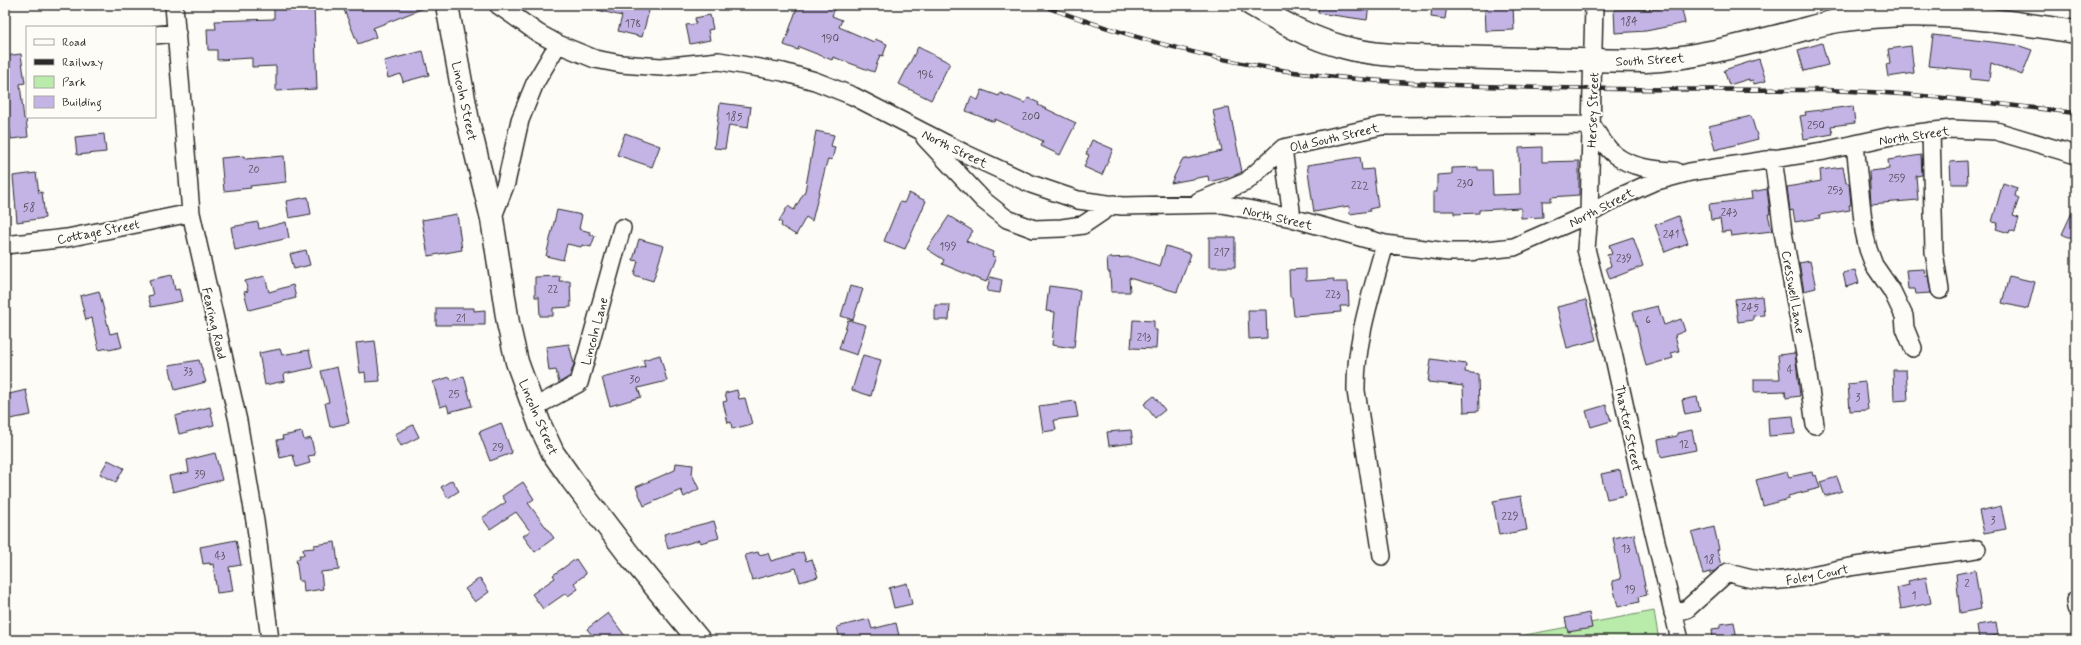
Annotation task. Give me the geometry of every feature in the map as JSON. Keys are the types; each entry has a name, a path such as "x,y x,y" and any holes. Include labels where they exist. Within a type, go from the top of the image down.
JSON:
{"main road":[{"name":"Lincoln Street","path":"447,5 468,121 492,219 508,324 517,362 533,408 553,452 572,480 630,556 699,640"},
{"name":"South Street","path":"1252,5 1281,22 1316,39 1344,48 1422,56 1646,62 1669,60 1696,56 1837,21 1936,10 2076,32"}],"street":[{"name":"Fearing Road","path":"174,5 191,214 238,421 256,527 270,640"},
{"name":"North Street","path":"498,5 538,33 558,44 595,59 621,64 662,67 719,62 783,72 815,81 853,96 917,129 1031,184 1078,200 1114,204 1222,204 1292,218 1385,244 1448,252 1514,247 1589,214 1619,197 1652,182 1690,172 1824,151 1891,136 1952,129 1996,131 2076,155"},
{"name":"Hersey Street","path":"1589,214 1594,60 1594,5"},
{"path":"156,35 177,33"},
{"name":"Lincoln Street","path":"492,219 506,183 520,120 535,83 558,44"},
{"path":"1592,125 1615,155 1623,159 1639,166 1658,170 1690,172"},
{"name":"Old South Street","path":"1189,205 1246,182 1283,148 1380,126 1592,125"},
{"path":"917,129 983,200 1007,219 1034,229 1062,228 1083,224 1114,204"},
{"path":"1931,131 1934,252 1940,290"},
{"path":"1855,144 1864,231 1868,249 1874,265 1892,292 1904,316 1905,328 1913,348"},
{"path":"1283,148 1292,218"},
{"name":"Cresswell Lane","path":"1773,158 1783,232 1805,354 1815,425"},
{"name":"Cottage Street","path":"5,245 67,238 191,214"},
{"name":"Thaxter Street","path":"1589,214 1586,249 1613,353 1638,467 1680,640"},
{"name":"Lincoln Lane","path":"533,408 579,383 622,228"},
{"path":"1382,556 1356,391 1356,371 1359,345 1385,244"},
{"name":"Foley Court","path":"1674,613 1687,609 1728,572 1749,579 1788,580 1850,567 1977,550"}],"green space":[{"path":"1654,611 1659,640 1498,640"}],"building":[{"path":"274,5 314,5 317,89 276,91 276,66 252,67 252,58 217,60 217,50 208,50 207,29 216,29 215,21 274,19"},
{"path":"342,5 429,6 373,28 376,37 358,44"},
{"path":"597,5 642,5 650,7 642,37 618,31 622,16 597,10"},
{"path":"798,5 836,5 832,16 842,20 839,27 874,42 875,39 887,44 883,56 880,55 874,72 833,57 832,60 799,47 798,50 784,45"},
{"path":"1319,5 1369,5 1367,20 1318,13"},
{"path":"1432,5 1447,5 1445,19 1431,17"},
{"path":"1485,5 1513,5 1514,30 1486,31"},
{"path":"1659,5 1681,5 1685,23 1646,31 1615,33 1614,10 1660,9"},
{"path":"710,15 713,29 708,30 710,40 690,44 686,25 696,24 695,18"},
{"path":"1933,35 2017,45 2032,50 2022,75 1991,63 1989,81 1970,79 1971,70 1929,66"},
{"path":"1822,43 1828,65 1804,71 1798,50"},
{"path":"1911,46 1914,73 1888,77 1886,64 1890,63 1888,49"},
{"path":"918,47 950,63 931,100 899,84"},
{"path":"423,51 429,75 403,82 401,74 388,78 384,61"},
{"path":"21,54 25,83 20,84 24,119 26,118 28,137 11,139 7,104 5,104 5,56"},
{"path":"1759,59 1766,81 1754,84 1753,80 1749,81 1749,79 1729,85 1724,70"},
{"path":"982,90 999,96 1000,93 1025,103 1028,98 1039,103 1038,105 1076,123 1060,155 1041,146 1043,141 995,119 994,122 966,111 971,97 978,100"},
{"path":"720,103 751,107 748,128 729,125 725,149 714,148"},
{"path":"1853,106 1855,123 1831,126 1833,134 1804,139 1800,116 1806,115 1805,112"},
{"path":"1229,107 1242,172 1233,176 1209,182 1208,176 1171,183 1182,160 1222,151 1213,111"},
{"path":"1751,116 1758,139 1715,150 1709,126"},
{"path":"816,131 834,135 831,146 835,147 832,160 828,159 826,165 812,221 806,217 796,235 781,226 782,223 779,221 788,206 794,210 805,191"},
{"path":"625,133 660,146 652,167 617,155"},
{"path":"104,134 106,152 77,155 75,137"},
{"path":"1092,140 1113,149 1102,175 1084,167 1089,155 1086,154"},
{"path":"1542,147 1542,162 1579,161 1579,195 1551,197 1551,201 1542,201 1543,217 1521,218 1521,208 1479,210 1479,213 1454,214 1454,211 1433,211 1433,192 1437,192 1437,175 1452,174 1452,168 1478,167 1478,170 1492,170 1493,195 1520,194 1519,148"},
{"path":"1921,155 1922,175 1916,176 1918,200 1871,204 1869,171 1889,169 1888,160"},
{"path":"244,156 245,159 284,156 286,182 250,186 251,188 224,191 221,158"},
{"path":"1360,157 1362,170 1373,169 1378,207 1369,209 1370,211 1350,214 1349,206 1314,212 1307,165"},
{"path":"1967,161 1968,184 1951,184 1950,162"},
{"path":"1843,167 1846,183 1849,183 1850,210 1819,215 1820,218 1795,222 1793,210 1790,211 1787,187 1821,181 1820,170"},
{"path":"36,173 39,193 42,192 45,218 17,222 13,176"},
{"path":"2003,183 2017,188 2015,196 2019,198 2013,216 2019,218 2015,232 2010,230 2009,233 1996,229 1998,223 1992,222"},
{"path":"1767,189 1770,214 1768,214 1772,231 1731,236 1730,231 1722,232 1720,219 1711,220 1709,204 1752,199 1751,192"},
{"path":"909,193 926,201 905,249 884,241 900,202 904,203"},
{"path":"308,197 311,214 289,218 286,201"},
{"path":"2076,204 2076,241 2062,234"},
{"path":"557,210 582,215 579,229 590,232 590,234 595,236 591,247 582,245 581,247 567,244 563,260 546,256"},
{"path":"457,214 462,250 428,256 422,220"},
{"path":"949,216 973,231 966,241 993,252 992,256 996,257 986,282 942,264 944,260 927,249"},
{"path":"1678,216 1688,243 1665,252 1655,225"},
{"path":"258,222 259,229 286,222 289,238 235,250 231,227"},
{"path":"1209,237 1235,237 1235,267 1209,267"},
{"path":"1633,237 1643,266 1610,279 1606,268 1611,266 1607,255 1612,254 1609,245"},
{"path":"639,239 664,246 653,281 634,275 638,261 633,260"},
{"path":"1166,246 1191,254 1177,292 1129,278 1130,292 1111,292 1110,272 1108,272 1107,258 1131,257 1160,266"},
{"path":"306,250 310,265 294,269 290,254"},
{"path":"1810,261 1816,288 1804,291 1799,263"},
{"path":"1306,269 1306,281 1334,279 1334,282 1348,282 1349,306 1340,306 1341,312 1294,316 1292,297 1290,297 1289,270"},
{"path":"1924,269 1925,276 1928,276 1931,293 1916,294 1915,289 1908,289 1906,270"},
{"path":"1855,270 1859,283 1846,287 1843,273"},
{"path":"172,275 175,290 179,289 182,301 151,307 148,296 153,295 149,280"},
{"path":"265,276 269,292 293,285 296,298 249,310 244,292 248,291 245,281"},
{"path":"560,276 559,281 570,281 571,307 553,308 553,316 540,316 539,297 535,297 535,277"},
{"path":"2009,276 2035,282 2028,309 2002,303"},
{"path":"990,277 1002,280 1000,293 987,291"},
{"path":"850,286 863,289 853,320 841,316"},
{"path":"1049,286 1080,290 1074,348 1052,345 1055,312 1046,311"},
{"path":"99,291 110,334 118,332 122,347 109,350 108,348 99,350 92,318 86,320 80,296"},
{"path":"1762,296 1764,315 1753,316 1753,320 1738,322 1735,299"},
{"path":"1586,300 1596,340 1567,348 1557,307"},
{"path":"935,305 950,305 949,320 935,320"},
{"path":"1658,306 1664,325 1681,319 1685,331 1675,335 1679,351 1671,353 1673,358 1646,366 1633,312"},
{"path":"436,308 474,308 474,311 485,310 485,325 436,325"},
{"path":"1248,310 1266,310 1267,338 1249,339"},
{"path":"848,320 866,325 857,355 839,349"},
{"path":"1133,320 1154,321 1154,330 1157,330 1156,349 1131,348"},
{"path":"375,341 380,381 366,382 365,372 360,373 356,343"},
{"path":"569,344 574,364 570,376 559,383 556,370 549,371 546,347"},
{"path":"280,349 282,355 309,350 313,368 284,374 285,381 265,385 259,353"},
{"path":"1795,353 1800,396 1786,398 1785,391 1754,392 1754,379 1780,379 1778,355"},
{"path":"660,355 667,381 638,388 641,397 610,406 602,378 645,367 643,360"},
{"path":"863,355 881,360 871,396 852,390"},
{"path":"1431,359 1466,364 1465,372 1478,374 1479,411 1464,412 1463,386 1428,382"},
{"path":"199,360 206,382 175,390 169,365"},
{"path":"337,367 349,423 330,427 325,403 329,402 321,371"},
{"path":"1893,370 1906,370 1908,400 1894,401"},
{"path":"464,376 472,406 449,412 447,405 440,407 433,382 450,377 451,380"},
{"path":"1865,382 1868,410 1850,411 1848,384"},
{"path":"26,390 31,415 5,420 5,395"},
{"path":"737,390 739,399 745,398 752,424 732,429 731,422 728,423 723,402 727,401 725,393"},
{"path":"1154,396 1165,410 1155,418 1144,404"},
{"path":"1697,397 1700,411 1685,414 1682,400"},
{"path":"1075,401 1078,417 1054,420 1056,430 1043,432 1039,406"},
{"path":"1606,405 1611,421 1591,427 1586,411"},
{"path":"210,407 214,425 179,434 175,416"},
{"path":"1793,416 1795,434 1769,436 1768,418"},
{"path":"501,423 512,453 490,461 479,432"},
{"path":"413,425 419,437 401,446 395,434"},
{"path":"1131,430 1133,443 1109,446 1107,432"},
{"path":"1692,430 1696,450 1661,457 1658,440 1677,436 1677,433"},
{"path":"302,432 304,440 311,438 315,455 308,456 310,463 296,467 293,455 280,458 277,440 283,439 282,436"},
{"path":"215,453 222,480 173,492 169,476 189,472 187,460"},
{"path":"108,460 124,468 116,482 100,474"},
{"path":"676,463 693,465 692,474 699,489 684,497 681,490 644,506 636,487 675,470"},
{"path":"1620,470 1626,495 1607,499 1601,474"},
{"path":"1787,472 1789,477 1812,472 1813,476 1816,475 1820,488 1788,496 1789,499 1763,506 1756,480"},
{"path":"1837,477 1842,491 1825,496 1820,482"},
{"path":"452,480 459,491 448,498 441,487"},
{"path":"523,482 534,499 528,503 554,538 535,552 523,536 530,531 516,512 490,529 482,518 506,502 502,496"},
{"path":"1521,496 1527,530 1499,535 1493,501"},
{"path":"2001,506 2006,529 1984,533 1979,511"},
{"path":"714,521 719,538 700,543 700,540 668,549 664,534"},
{"path":"1714,527 1719,549 1717,550 1721,565 1715,571 1703,574 1692,533"},
{"path":"1634,534 1647,595 1638,597 1639,602 1618,607 1612,581 1621,579 1613,538"},
{"path":"236,540 241,565 229,567 233,591 217,593 213,564 203,564 200,547"},
{"path":"335,542 339,570 321,572 323,589 304,592 303,581 299,581 296,559 300,559 299,555 304,555 303,549 314,548 314,545"},
{"path":"758,552 759,555 768,553 771,561 803,552 806,561 812,559 818,577 800,582 796,568 752,580 745,555"},
{"path":"576,559 586,574 574,583 578,589 568,596 566,593 543,609 532,594 555,578 553,575"},
{"path":"1975,570 1981,609 1960,613 1956,574"},
{"path":"1926,577 1931,603 1901,609 1897,588 1909,585 1908,581"},
{"path":"480,578 489,592 475,602 465,589"},
{"path":"907,583 912,604 894,608 889,588"},
{"path":"608,613 628,640 596,640 587,629"},
{"path":"1589,613 1592,628 1568,632 1565,618"},
{"path":"869,619 872,629 896,623 900,640 840,640 837,627"},
{"path":"1734,622 1737,640 1713,640 1712,629 1720,628 1720,624"},
{"path":"1996,622 1998,635 1979,639 1977,625"}],"railway":[{"path":"1040,5 1133,36 1230,61 1294,72 1349,78 1514,87 1856,91 1950,98 2076,113"}]}
